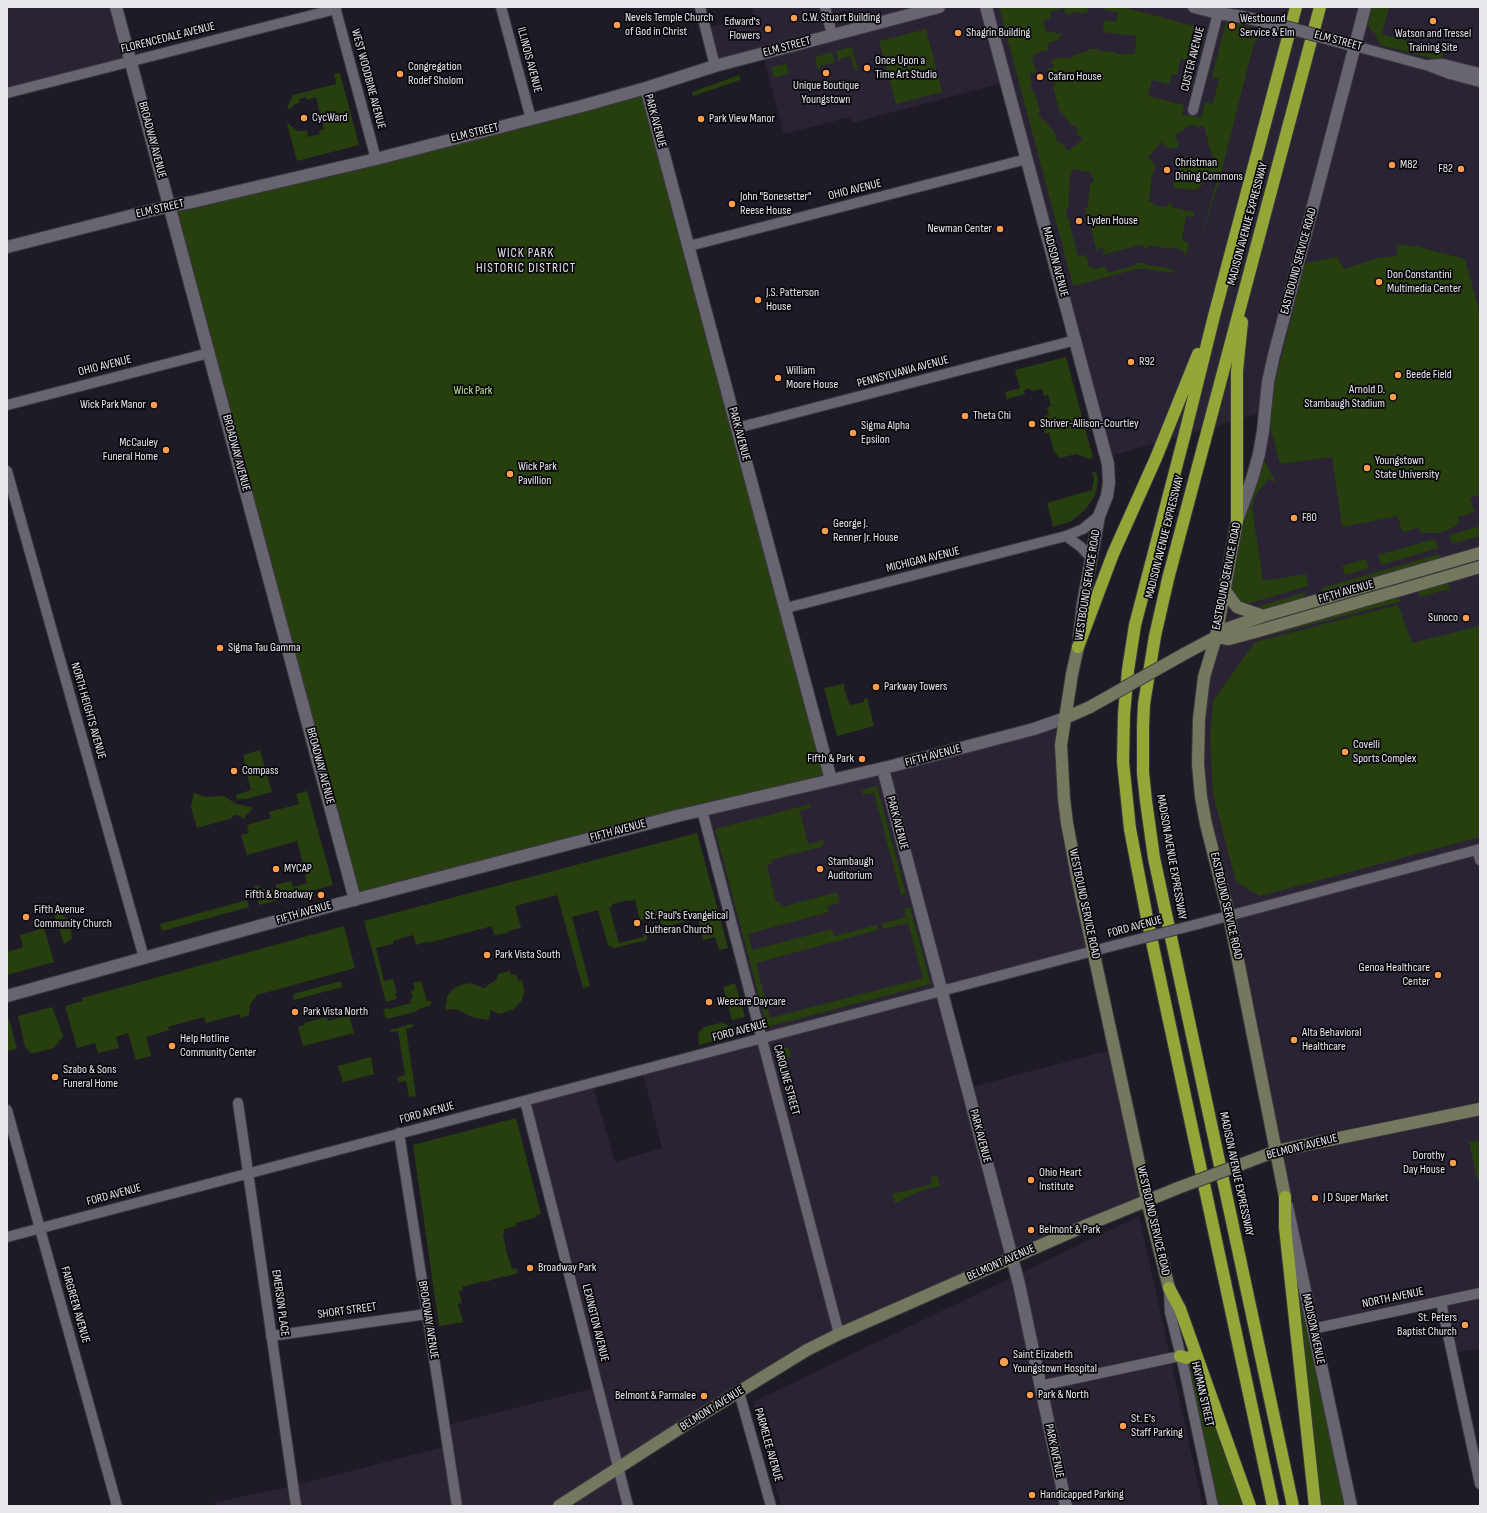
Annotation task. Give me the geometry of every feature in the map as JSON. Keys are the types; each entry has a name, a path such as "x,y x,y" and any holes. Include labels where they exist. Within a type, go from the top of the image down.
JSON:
{"highway":[{"name":"MADISON AVENUE EXPRESSWAY","path":"1273,1506 1148,923 1130,829 1124,768 1124,714 1128,670 1136,625 1214,316 1296,7"},
{"name":"MADISON AVENUE EXPRESSWAY","path":"1293,1506 1154,858 1143,773 1143,727 1144,704 1155,636 1174,556 1320,7"},
{"path":"1237,521 1237,371 1245,289"},
{"path":"1078,647 1113,554 1156,458 1214,316"},
{"path":"1285,1197 1285,1228 1315,1506"},
{"path":"1169,1288 1180,1309 1195,1355 1250,1506"},
{"path":"1180,1356 1187,1358 1195,1355"}],"main road":[{"name":"EASTBOUND SERVICE ROAD","path":"1237,521 1216,637 1204,677 1199,718 1198,764 1201,797 1206,824 1230,916 1276,1151"},
{"name":"FIFTH AVENUE","path":"1065,718 1090,707 1216,637 1226,629 1263,616 1480,553"},
{"name":"FIFTH AVENUE","path":"1216,637 1229,639 1480,567"},
{"path":"1224,589 1237,607 1263,616"},
{"name":"WESTBOUND SERVICE ROAD","path":"1078,647 1072,674 1061,745 1067,823 1147,1200 1169,1288"},
{"name":"BELMONT AVENUE","path":"559,1506 688,1423 807,1350 839,1334 1147,1200 1276,1151 1480,1109"},
{"name":"MADISON AVENUE","path":"1276,1151 1285,1197"}],"street":[{"name":"BROADWAY AVENUE","path":"116,7 355,900"},
{"name":"ILLINOIS AVENUE","path":"501,7 532,119"},
{"path":"700,7 715,66"},
{"path":"825,7 832,35"},
{"name":"ELM STREET","path":"7,246 170,206 376,159 532,119 646,88 715,66 939,7"},
{"name":"MADISON AVENUE","path":"986,7 1108,464 1109,483 1107,496 1098,516"},
{"name":"ELM STREET","path":"1194,7 1218,14 1244,12 1271,23 1428,66 1480,82"},
{"name":"EASTBOUND SERVICE ROAD","path":"1237,521 1259,454 1268,382 1274,355 1365,7"},
{"name":"FLORENCEDALE AVENUE","path":"7,93 336,8"},
{"name":"WEST WOODBINE AVENUE","path":"336,8 376,159"},
{"name":"CUSTER AVENUE","path":"1193,110 1218,14"},
{"path":"1428,66 1443,64 1480,73"},
{"name":"PARK AVENUE","path":"646,88 831,780"},
{"name":"OHIO AVENUE","path":"689,246 1027,159"},
{"name":"PENNSYLVANIA AVENUE","path":"737,428 1076,340"},
{"name":"OHIO AVENUE","path":"7,405 209,353"},
{"name":"NORTH HEIGHTS AVENUE","path":"7,471 144,958"},
{"name":"WESTBOUND SERVICE ROAD","path":"1078,647 1083,603 1098,516"},
{"name":"MICHIGAN AVENUE","path":"786,608 1066,536 1083,529 1098,516"},
{"path":"1066,536 1081,547 1091,558"},
{"name":"FIFTH AVENUE","path":"7,996 355,900 702,810 883,768 1034,729 1065,718"},
{"name":"PARK AVENUE","path":"883,768 1012,1259 1066,1506"},
{"name":"CAROLINE STREET","path":"702,810 839,1334"},
{"path":"1479,849 1480,860"},
{"name":"FORD AVENUE","path":"7,1237 1230,916 1479,849"},
{"name":"LEXINGTON AVENUE","path":"525,1101 628,1506"},
{"name":"EMERSON PLACE","path":"238,1103 296,1506"},
{"name":"FAIRGREEN AVENUE","path":"7,1110 117,1506"},
{"name":"BROADWAY AVENUE","path":"399,1133 456,1506"},
{"name":"MADISON AVENUE","path":"1285,1197 1293,1228 1312,1329 1351,1506"},
{"name":"HAYMAN STREET","path":"1169,1288 1170,1312 1213,1506"},
{"name":"NORTH AVENUE","path":"1312,1329 1480,1294"},
{"path":"1441,1302 1480,1484"},
{"name":"SHORT STREET","path":"271,1336 427,1314"},
{"path":"1040,1386 1180,1356"},
{"name":"PARMELEE AVENUE","path":"739,1392 771,1506"}],"shaded area":[{"path":"7,7 116,7 131,61 7,93"},
{"name":"Youngstown State University","path":"752,7 1480,7 1480,1348 1452,1353 1441,1302 1312,1329 1206,824 1199,719 1264,412 1107,457 1006,82 852,123 850,117 784,134 762,53 715,66 706,28 733,21 734,23 755,18"},
{"path":"1065,718 1064,799 1094,951 943,991 968,1088 1114,1049 1147,1200 839,1334 619,1469 628,1506 216,1506 215,1502 293,1486 447,1446 444,1426 598,1387 525,1101 592,1083 615,1162 662,1148 642,1070 762,1038 702,810"},
{"name":"Saint Elizabeth Youngstown Hospital","path":"1139,1216 1203,1506 781,1506 753,1402"}],"green space":[{"path":"999,7 1089,7 1088,12 1080,14 1079,11 1066,15 1064,8 1050,12 1051,18 1043,21 1047,33 1055,31 1055,34 1061,33 1062,36 1059,37 1060,39 1048,43 1049,50 1038,52 1037,55 1035,53 1032,58 1035,60 1032,61 1037,72 1030,74 1032,85 1030,86 1032,92 1034,91 1040,112 1038,113 1057,137 1055,138 1059,143 1061,142 1068,151 1083,139 1076,132 1078,130 1074,125 1072,126 1061,113 1057,105 1053,87 1055,86 1047,70 1048,67 1052,69 1054,65 1051,63 1052,60 1073,57 1072,56 1088,51 1088,49 1099,49 1099,51 1115,52 1115,54 1135,54 1136,36 1103,32 1104,22 1107,20 1116,22 1118,13 1103,9 1104,7 1123,7 1205,29 1198,55 1190,53 1188,60 1181,58 1177,75 1172,74 1169,84 1152,80 1148,96 1184,105 1182,115 1192,115 1201,118 1205,102 1213,104 1219,79 1212,77 1226,21 1269,32 1269,34 1259,36 1254,43 1219,181 1199,246 1217,180 1205,176 1201,186 1196,190 1173,188 1175,175 1182,166 1184,166 1184,168 1213,160 1204,126 1199,127 1192,125 1186,127 1180,133 1175,134 1179,147 1169,149 1161,142 1148,157 1155,164 1154,174 1152,174 1149,202 1153,202 1153,205 1167,207 1168,203 1172,204 1171,207 1193,212 1195,214 1193,217 1186,216 1182,240 1187,242 1189,245 1186,255 1184,255 1185,251 1178,250 1177,248 1171,247 1171,249 1148,245 1148,249 1144,248 1144,245 1134,246 1134,249 1132,247 1102,255 1105,250 1100,247 1097,252 1088,217 1086,217 1085,207 1088,207 1090,183 1093,183 1094,178 1091,177 1091,173 1073,169 1070,175 1069,208 1066,208 1067,218 1070,218 1069,222 1078,256 1086,255 1089,266 1094,269 1105,266 1107,273 1136,265 1136,263 1146,263 1146,265 1174,270 1174,273 1137,269 1073,286"},
{"path":"1372,7 1389,7 1382,34 1444,51 1442,58 1434,59 1380,45 1376,35 1368,26"},
{"path":"926,29 942,92 896,104 879,41"},
{"path":"852,47 858,70 853,67 851,56 840,59 839,62 836,51"},
{"path":"832,52 835,62 820,66 820,69 818,70 815,57"},
{"path":"786,64 789,74 774,78 771,67"},
{"path":"340,73 359,145 297,161 287,124 297,131 307,131 308,137 320,134 319,131 324,129 316,97 307,100 306,97 299,99 300,103 295,104 290,109 287,108 293,95 336,84 334,74"},
{"path":"739,75 740,80 693,96 692,92"},
{"name":"Wick Park","path":"646,88 831,780 355,900 169,206"},
{"name":"Arnold D. Stambaugh Stadium","path":"1397,245 1415,246 1465,259 1480,313 1480,494 1470,498 1475,512 1458,517 1459,522 1454,527 1440,533 1420,532 1419,528 1402,532 1398,516 1342,527 1332,457 1280,464 1270,423 1275,383 1305,263 1337,257 1344,269 1377,258 1397,256"},
{"path":"1066,357 1093,458 1089,459 1076,454 1060,458 1054,452 1049,433 1045,434 1043,424 1046,423 1044,416 1049,415 1047,407 1051,406 1048,395 1044,396 1042,389 1031,391 1030,388 1024,390 1025,394 1007,399 1005,392 1020,388 1015,370"},
{"path":"1262,456 1275,481 1274,482 1269,479 1265,483 1255,496 1252,507 1263,581 1306,574 1308,586 1243,605 1237,599 1233,591 1231,584 1231,572"},
{"path":"1096,472 1098,479 1095,495 1085,510 1072,521 1053,527 1047,503 1092,490 1094,479 1092,473"},
{"path":"1480,526 1480,536 1452,544 1449,535"},
{"path":"1435,539 1438,548 1381,565 1378,555"},
{"path":"1439,554 1441,559 1342,592 1323,591 1322,588"},
{"path":"1366,559 1369,568 1345,575 1342,566"},
{"path":"1448,582 1450,589 1418,597 1419,591 1425,588"},
{"path":"1306,592 1303,599 1261,611 1253,608"},
{"path":"1391,598 1397,598 1402,601 1271,635 1271,633"},
{"name":"Covelli Sports Complex","path":"1398,605 1412,643 1480,626 1480,837 1260,896 1236,882 1213,794 1210,736 1213,701 1255,642"},
{"path":"844,684 845,692 850,705 864,702 864,699 867,698 874,726 837,736 824,688"},
{"path":"260,750 272,792 246,799 236,798 236,795 251,790 243,755"},
{"path":"877,786 906,894 901,895 874,793 863,795 862,790"},
{"path":"307,791 333,885 259,905 254,887 259,885 260,889 264,889 265,891 276,888 276,885 291,881 293,887 307,883 306,875 297,841 247,855 241,835 249,833 247,825 271,818 269,812 299,804 296,794"},
{"path":"194,793 205,797 224,796 236,804 251,807 252,810 245,816 245,819 236,815 232,816 233,818 197,828 191,807"},
{"path":"811,804 811,807 800,811 808,844 824,840 824,843 821,847 771,860 772,864 767,865 776,903 780,902 782,907 837,892 840,903 827,906 829,912 748,934 752,950 832,929 834,936 877,925 878,930 756,963 770,1018 923,978 908,923 883,929 881,924 906,917 904,909 910,907 931,984 767,1027 715,829"},
{"path":"697,833 728,948 719,950 715,937 703,940 698,918 666,927 665,925 661,925 658,915 640,920 635,900 612,904 613,906 609,907 619,943 644,937 643,934 646,933 647,940 614,948 608,945 598,910 572,917 590,986 583,988 557,895 515,906 521,928 508,931 508,933 494,935 492,926 416,945 413,935 393,941 393,944 376,948 384,981 393,979 397,994 395,994 397,999 386,1002 364,921"},
{"path":"247,900 249,907 162,931 160,924"},
{"path":"54,913 61,914 68,920 72,937 64,944"},
{"path":"344,926 355,968 257,995 250,1005 249,1015 241,1018 240,1014 206,1023 204,1017 167,1027 170,1030 146,1037 151,1056 136,1060 128,1033 116,1037 119,1048 98,1053 95,1043 77,1048 65,1006 83,1001 82,998"},
{"path":"44,928 54,962 7,975 7,947 9,952 23,947 20,935"},
{"path":"510,971 511,975 516,974 518,981 522,980 524,991 522,1000 514,1009 500,1014 491,1010 488,1020 472,1017 458,1010 445,1010 447,997 452,990 460,985 470,983 484,988 497,979 498,974"},
{"path":"421,981 427,1001 431,1001 431,1005 415,1012 386,1019 383,1009 389,1009 411,1003 410,999 413,998 411,991 415,989 413,983"},
{"path":"341,982 342,987 294,1000 293,994"},
{"path":"735,983 745,1017 732,1020 723,987"},
{"path":"52,1007 63,1036 54,1048 31,1053 25,1047 18,1016"},
{"path":"349,1015 354,1033 303,1046 298,1027 304,1025 304,1023 327,1017 328,1021"},
{"path":"7,1019 9,1019 17,1049 7,1051"},
{"path":"720,1023 726,1024 730,1028 733,1036 699,1045 698,1035 700,1031 704,1027"},
{"path":"412,1024 413,1027 406,1029 416,1096 409,1097 406,1081 400,1082 397,1079 398,1077 405,1075 398,1031 391,1032 390,1030"},
{"path":"788,1047 791,1057 782,1060 797,1115 794,1116 776,1051"},
{"path":"371,1057 374,1074 343,1082 338,1066"},
{"path":"516,1118 541,1214 536,1215 537,1217 516,1223 516,1226 504,1229 505,1233 503,1234 507,1254 512,1269 516,1268 518,1273 462,1287 463,1290 459,1292 462,1303 458,1304 463,1322 439,1326 413,1145"},
{"path":"1480,1140 1480,1178 1477,1179 1469,1142"},
{"path":"937,1175 940,1186 923,1190 895,1203 892,1194 932,1184 930,1177"},
{"path":"1285,1228 1351,1506 1315,1506"},
{"path":"1195,1355 1250,1506 1213,1506 1184,1369 1187,1358"}],"place":[{"name":"C.W. Stuart Building","path":"794,18"},
{"name":"Watson and Tressel Training Site","path":"1433,21"},
{"name":"Nevels Temple Church of God in Christ","path":"617,25"},
{"name":"Westbound Service & Elm","path":"1232,26"},
{"name":"Edward's Flowers","path":"768,29"},
{"name":"Shagrin Building","path":"958,33"},
{"name":"Once Upon a Time Art Studio","path":"867,68"},
{"name":"Unique Boutique Youngstown","path":"826,73"},
{"name":"Congregation Rodef Sholom","path":"400,74"},
{"name":"Cafaro House","path":"1040,77"},
{"name":"CycWard","path":"304,118"},
{"name":"Park View Manor","path":"701,119"},
{"name":"M82","path":"1392,165"},
{"name":"F82","path":"1461,169"},
{"name":"Christman Dining Commons","path":"1167,170"},
{"name":"John \"Bonesetter\" Reese House","path":"732,204"},
{"name":"Lyden House","path":"1079,221"},
{"name":"Newman Center","path":"1000,229"},
{"name":"Don Constantini Multimedia Center","path":"1379,282"},
{"name":"J.S. Patterson House","path":"758,300"},
{"name":"R92","path":"1131,362"},
{"name":"Beede Field","path":"1398,375"},
{"name":"William Moore House","path":"778,378"},
{"name":"Arnold D. Stambaugh Stadium","path":"1393,397"},
{"name":"Wick Park Manor","path":"154,405"},
{"name":"Theta Chi","path":"965,416"},
{"name":"Shriver-Allison-Courtley","path":"1032,424"},
{"name":"Sigma Alpha Epsilon","path":"853,433"},
{"name":"McCauley Funeral Home","path":"166,450"},
{"name":"Youngstown State University","path":"1367,468"},
{"name":"Wick Park Pavillion","path":"510,474"},
{"name":"F80","path":"1294,518"},
{"name":"George J. Renner Jr. House","path":"825,531"},
{"name":"Sunoco","path":"1466,618"},
{"name":"Sigma Tau Gamma","path":"220,648"},
{"name":"Parkway Towers","path":"876,687"},
{"name":"Covelli Sports Complex","path":"1345,752"},
{"name":"Fifth & Park","path":"862,759"},
{"name":"Compass","path":"234,771"},
{"name":"MYCAP","path":"276,869"},
{"name":"Stambaugh Auditorium","path":"820,869"},
{"name":"Fifth & Broadway","path":"321,895"},
{"name":"Fifth Avenue Community Church","path":"26,917"},
{"name":"St. Paul's Evangelical Lutheran Church","path":"637,923"},
{"name":"Park Vista South","path":"487,955"},
{"name":"Genoa Healthcare Center","path":"1438,975"},
{"name":"Weecare Daycare","path":"709,1002"},
{"name":"Park Vista North","path":"295,1012"},
{"name":"Alta Behavioral Healthcare","path":"1294,1040"},
{"name":"Help Hotline Community Center","path":"172,1046"},
{"name":"Szabo & Sons Funeral Home","path":"55,1077"},
{"name":"Dorothy Day House","path":"1453,1163"},
{"name":"Ohio Heart Institute","path":"1031,1180"},
{"name":"J D Super Market","path":"1315,1198"},
{"name":"Belmont & Park","path":"1031,1230"},
{"name":"Broadway Park","path":"530,1268"},
{"name":"St. Peters Baptist Church","path":"1465,1325"},
{"name":"Saint Elizabeth Youngstown Hospital","path":"1004,1362"},
{"name":"Park & North","path":"1030,1395"},
{"name":"Belmont & Parmalee","path":"704,1396"},
{"name":"St. E's Staff Parking","path":"1123,1426"},
{"name":"Handicapped Parking","path":"1032,1495"}],"district":[{"name":"WICK PARK HISTORIC DISTRICT","path":"526,262"}]}
